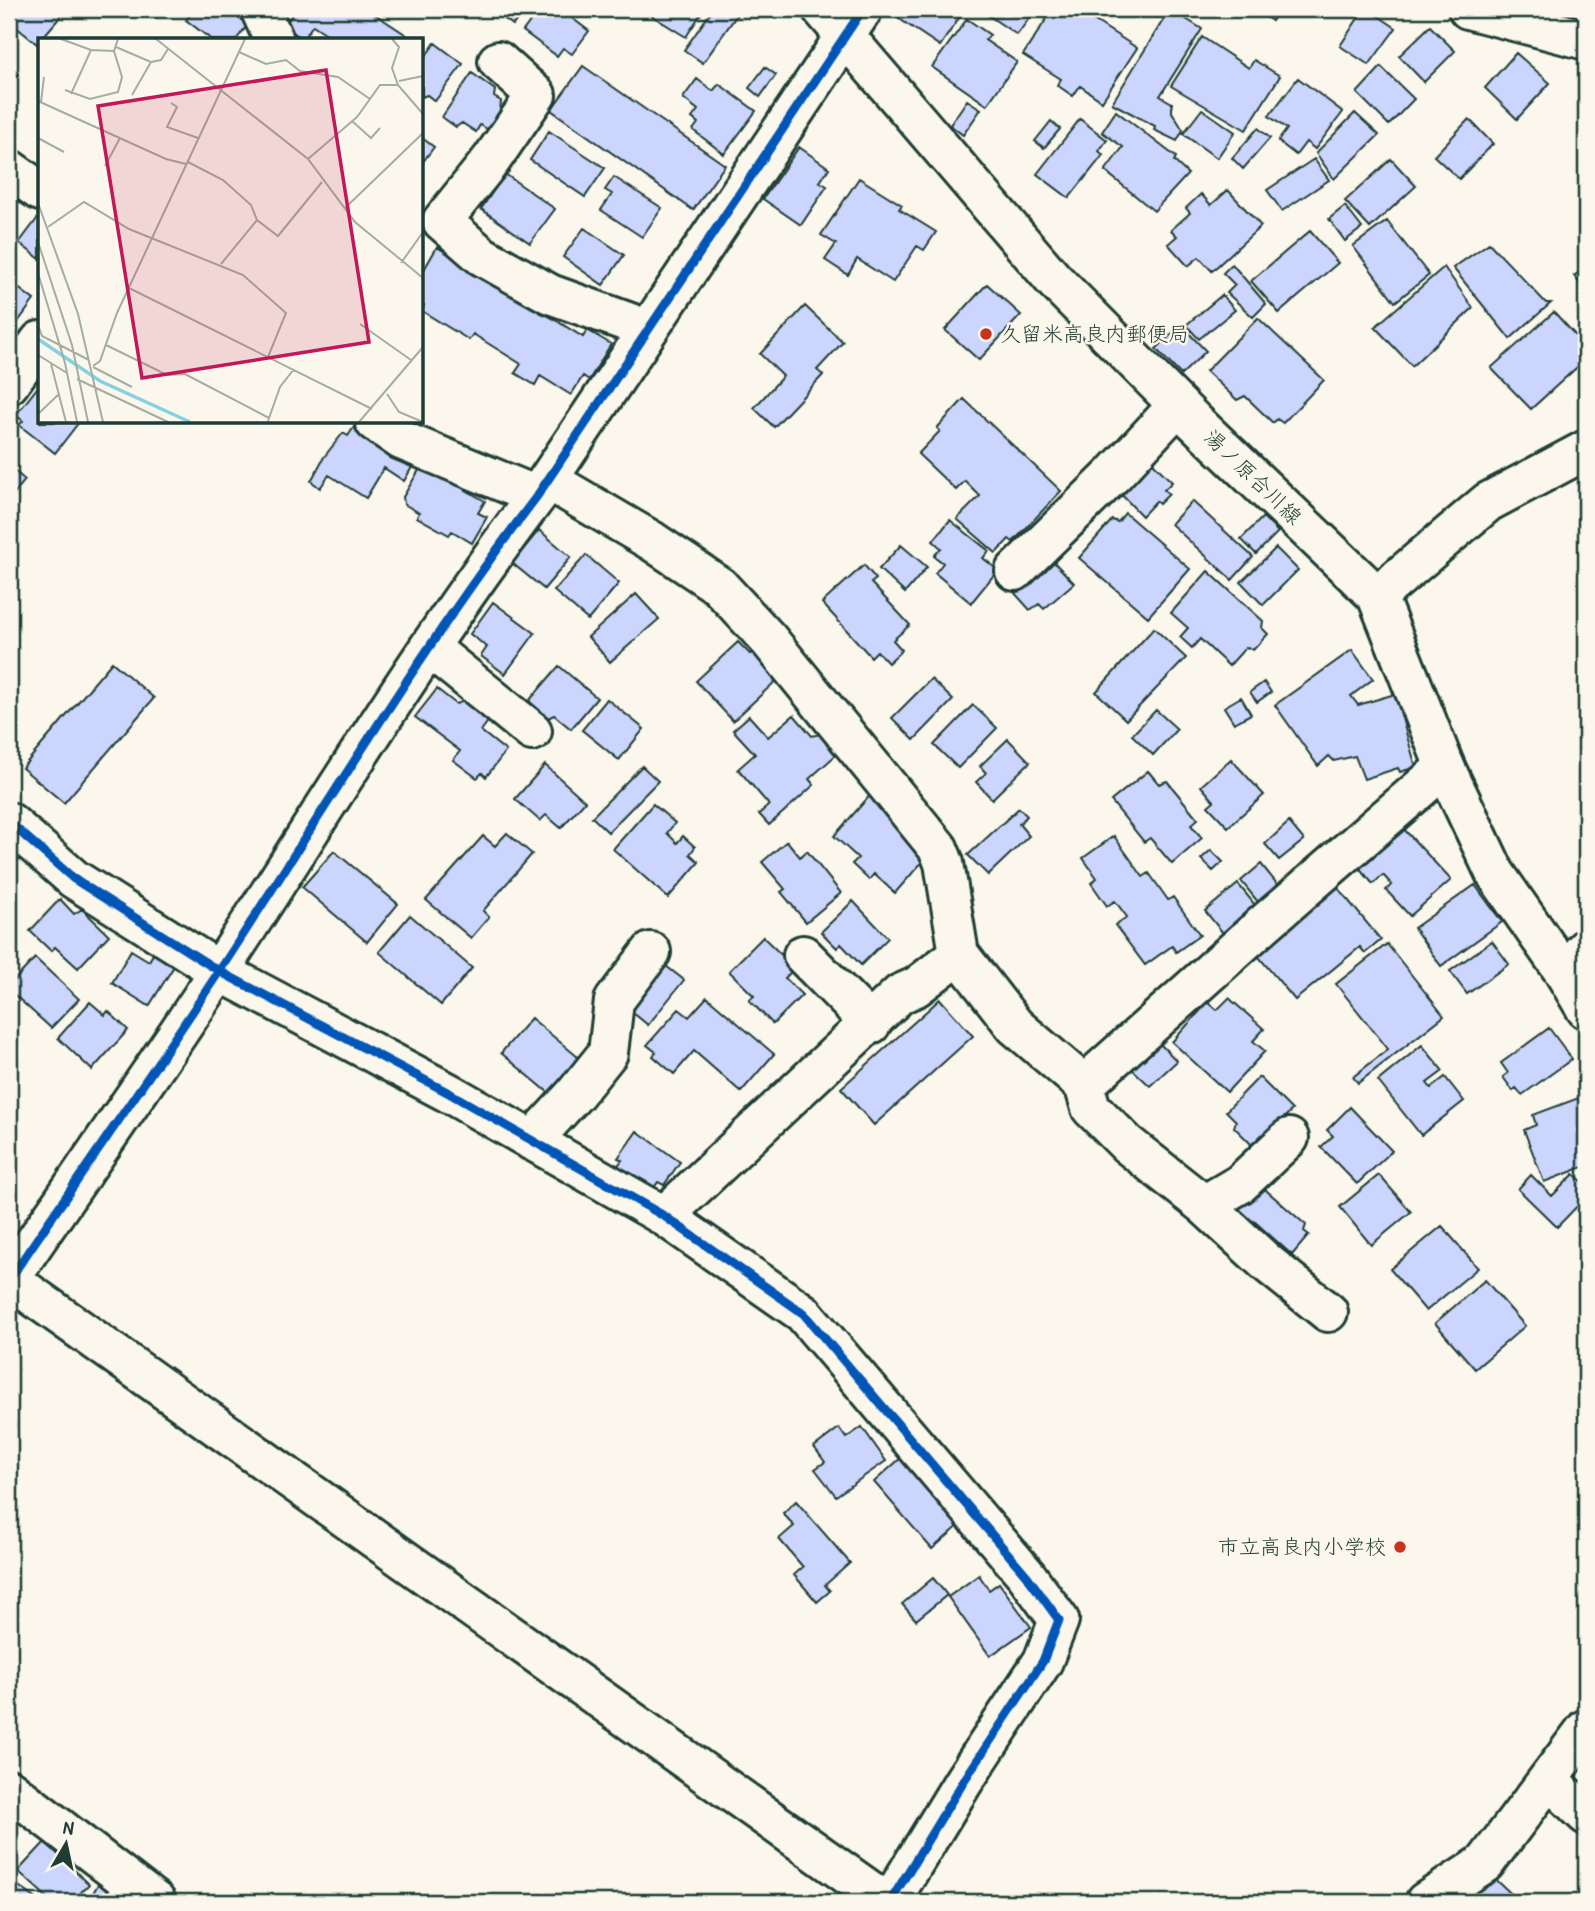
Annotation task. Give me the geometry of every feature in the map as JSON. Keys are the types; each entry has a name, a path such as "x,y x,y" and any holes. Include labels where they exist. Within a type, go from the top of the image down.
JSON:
{"street":[{"path":"260,9 273,38"},
{"path":"1468,9 1586,40"},
{"path":"9,822 74,879 219,971 449,1093 664,1216 803,1313 1027,1576 1059,1620 1043,1661 888,1902 9,1280 219,971 352,762 503,541 546,490 843,18"},
{"name":"湯ノ原合川線","path":"843,18 1054,280 1178,405 1377,596 1445,767 1495,873 1575,960 1586,1009"},
{"path":"498,61 536,95 492,159 432,213 482,256 550,294 647,329"},
{"path":"9,169 38,190"},
{"path":"9,384 38,344"},
{"path":"1014,570 1114,474 1178,405"},
{"path":"378,424 401,440 546,490 652,541 719,586 769,640 938,848 944,863 959,954 1015,1026 1084,1085 1091,1108 1127,1144 1204,1205 1266,1262 1328,1312"},
{"path":"1377,596 1488,502 1586,450"},
{"path":"430,648 532,731"},
{"path":"1084,1085 1445,767"},
{"path":"532,1140 575,1094 608,1053 614,1001 650,952"},
{"path":"664,1216 900,994 916,987 959,954"},
{"path":"803,955 871,1024"},
{"path":"1204,1205 1240,1184 1289,1138"},
{"path":"1425,1902 1486,1863 1586,1729"},
{"path":"1549,1779 1586,1815"},
{"path":"9,1789 156,1902"}],"building":[{"path":"23,9 67,9 42,38 38,38 37,44 10,22"},
{"path":"182,9 235,9 249,23 238,38 209,38 186,20 190,15"},
{"path":"296,9 367,9 408,36 330,38 313,25 302,38 284,26"},
{"path":"491,9 525,9 513,25"},
{"path":"547,9 560,9 589,31 572,54 563,48 557,56 523,31 537,12 542,16"},
{"path":"641,9 704,9 686,37"},
{"path":"713,9 741,9 703,63 684,50"},
{"path":"895,9 965,9 940,46 892,14"},
{"path":"979,9 1036,9 1017,35"},
{"path":"1053,9 1087,9 1091,12 1092,19 1137,48 1102,101 1080,86 1073,96 1057,85 1061,79 1023,55"},
{"path":"1170,9 1202,29 1160,96 1172,103 1172,112 1183,130 1177,141 1154,130 1155,126 1112,103"},
{"path":"1254,9 1280,9 1272,21"},
{"path":"1364,9 1396,28 1369,65 1340,46"},
{"path":"967,19 990,35 985,40 1017,62 987,105 932,67"},
{"path":"1430,26 1455,51 1424,82 1399,56"},
{"path":"1202,37 1249,68 1254,60 1280,76 1246,130 1171,86"},
{"path":"435,43 463,64 435,101 427,95 424,96 424,58"},
{"path":"1516,53 1550,83 1517,119 1485,88"},
{"path":"583,66 725,165 693,210 551,110"},
{"path":"765,67 776,75 760,97 749,88"},
{"path":"1381,67 1414,99 1389,125 1357,93"},
{"path":"472,73 495,90 494,97 501,101 500,112 489,130 480,125 476,132 462,123 456,127 442,117"},
{"path":"1298,78 1343,112 1315,149 1306,142 1296,155 1278,141 1287,129 1269,116"},
{"path":"697,79 713,91 719,84 756,111 724,154 693,130 698,123 692,118 698,110 683,98"},
{"path":"967,100 981,109 963,135 950,125"},
{"path":"1202,109 1235,132 1217,158 1183,134"},
{"path":"1116,111 1176,157 1174,161 1188,174 1154,211 1105,171 1123,147 1102,132"},
{"path":"1355,113 1379,135 1334,179 1316,153"},
{"path":"1080,119 1107,140 1099,151 1103,155 1069,198 1037,174"},
{"path":"1469,119 1493,144 1459,179 1434,156"},
{"path":"1051,121 1060,129 1044,148 1035,141"},
{"path":"1258,128 1270,138 1243,169 1232,158"},
{"path":"549,131 605,168 585,197 530,160"},
{"path":"424,140 434,147 424,160"},
{"path":"799,147 829,168 820,182 827,186 801,225 763,199"},
{"path":"1314,159 1329,180 1282,211 1267,190"},
{"path":"1391,159 1416,186 1370,228 1345,201"},
{"path":"505,174 555,209 530,243 481,209"},
{"path":"614,177 662,208 642,237 601,210 612,194 605,190"},
{"path":"859,178 902,205 899,209 936,232 924,250 917,246 893,282 857,259 848,275 825,260 836,244 821,235"},
{"path":"1228,190 1261,226 1212,271 1199,257 1188,266 1168,244 1177,236 1171,230 1190,213 1186,208 1201,194 1211,205"},
{"path":"1345,206 1362,228 1345,241 1329,219"},
{"path":"38,218 38,257 19,243"},
{"path":"1387,221 1429,275 1395,302 1353,246"},
{"path":"584,228 624,255 603,285 563,257"},
{"path":"1310,231 1338,263 1279,313 1251,281"},
{"path":"1489,243 1546,303 1551,303 1510,339 1453,268"},
{"path":"437,247 583,337 587,330 611,344 589,380 583,376 571,395 540,376 535,385 515,373 521,364 473,334 469,340 424,312 424,270"},
{"path":"1232,264 1266,304 1253,317 1227,293 1235,285 1223,273"},
{"path":"1444,267 1473,308 1412,366 1375,327"},
{"path":"1586,267 1586,292 1574,276"},
{"path":"9,281 34,300 15,326 11,323 9,325"},
{"path":"987,284 1021,315 979,360 945,330"},
{"path":"1222,295 1235,310 1199,339 1186,325"},
{"path":"805,306 843,342 817,370 823,375 774,427 754,408 783,376 760,354"},
{"path":"1554,312 1586,347 1586,359 1531,409 1491,368"},
{"path":"1258,318 1324,380 1283,423 1277,419 1273,423 1245,396 1237,400 1206,371"},
{"path":"1181,325 1206,351 1181,375 1156,349"},
{"path":"37,388 38,424 77,424 55,453 19,425 23,421 16,415"},
{"path":"964,399 1061,491 1013,542 1009,539 996,553 957,519 980,496 965,481 956,490 918,454 940,431 937,428"},
{"path":"356,424 415,462 404,481 384,468 366,498 329,475 320,488 311,481 324,457 343,433 348,436"},
{"path":"1150,460 1172,482 1164,490 1169,494 1159,504 1156,501 1142,516 1118,491"},
{"path":"422,465 485,501 478,513 487,517 472,543 452,531 449,535 417,517 419,513 404,504 403,497"},
{"path":"9,466 25,480 9,500"},
{"path":"1192,501 1253,557 1232,580 1171,524"},
{"path":"1125,513 1190,569 1148,617 1079,558 1112,520 1118,522"},
{"path":"1263,517 1278,532 1256,554 1241,539"},
{"path":"950,520 989,551 983,558 998,570 971,603 935,573 943,563 934,556 941,548 933,541"},
{"path":"539,530 571,557 544,589 512,563"},
{"path":"901,545 927,567 905,593 879,569"},
{"path":"1276,548 1298,570 1263,605 1241,582"},
{"path":"586,555 619,583 588,620 554,591"},
{"path":"1050,558 1074,583 1044,609 1039,604 1030,610 1013,591"},
{"path":"864,565 876,579 871,583 910,625 893,640 902,650 888,663 877,651 871,657 822,603"},
{"path":"1208,571 1263,621 1262,628 1268,634 1253,650 1246,647 1229,666 1200,639 1192,648 1180,637 1188,628 1171,613"},
{"path":"636,594 659,619 610,662 588,637"},
{"path":"493,602 535,633 505,674 481,656 487,647 470,634"},
{"path":"1154,628 1186,658 1126,720 1096,692"},
{"path":"738,642 750,654 761,644 773,658 765,666 777,680 733,721 696,681"},
{"path":"1352,650 1373,679 1351,696 1358,705 1395,694 1416,767 1400,772 1398,768 1364,779 1355,756 1334,761 1329,756 1318,766 1275,705"},
{"path":"112,662 154,698 64,803 22,768"},
{"path":"559,666 597,698 571,729 554,715 548,718 529,701"},
{"path":"931,679 953,700 914,740 892,718"},
{"path":"1264,682 1271,692 1257,702 1250,692"},
{"path":"437,689 456,704 465,701 489,720 481,731 506,751 486,777 482,773 477,778 453,760 460,751 415,717"},
{"path":"1241,697 1251,714 1234,723 1224,707"},
{"path":"607,699 644,729 619,760 582,730"},
{"path":"973,705 997,728 958,768 934,745"},
{"path":"1156,710 1177,729 1153,755 1132,735"},
{"path":"794,715 812,736 820,734 837,754 809,779 814,785 769,825 759,814 769,805 738,769 755,754 733,730 749,716 768,737"},
{"path":"1008,739 1030,762 992,799 976,782 986,773 980,766"},
{"path":"1231,759 1264,795 1228,827 1208,806 1214,801 1201,786"},
{"path":"545,765 585,801 561,828 546,815 540,821 515,799"},
{"path":"642,766 658,781 608,832 592,817"},
{"path":"1148,771 1159,784 1167,781 1198,819 1191,825 1202,838 1172,864 1150,838 1144,842 1111,801"},
{"path":"873,792 891,809 885,816 929,854 895,893 874,874 869,880 852,864 858,858 834,836"},
{"path":"653,804 675,823 667,833 677,843 683,836 695,847 690,854 699,862 668,898 613,849"},
{"path":"1019,808 1027,816 1019,824 1029,836 988,875 968,855"},
{"path":"1289,822 1304,840 1279,860 1265,844"},
{"path":"1401,826 1451,880 1410,916 1386,890 1392,885 1383,875 1373,884 1357,865"},
{"path":"507,833 532,854 483,911 489,917 471,938 426,900 483,836 495,846"},
{"path":"1114,836 1143,877 1149,873 1168,900 1173,897 1200,935 1176,952 1172,946 1145,965 1115,925 1127,917 1115,901 1107,906 1091,883 1097,878 1083,858"},
{"path":"787,841 800,857 807,851 841,893 806,922 781,892 785,889 762,862"},
{"path":"1211,850 1223,862 1213,871 1201,859"},
{"path":"334,851 398,904 367,942 302,887"},
{"path":"1261,864 1278,885 1258,902 1241,881"},
{"path":"1334,883 1381,940 1365,953 1360,947 1295,1000 1253,950"},
{"path":"1238,884 1260,911 1227,938 1205,911"},
{"path":"1475,885 1502,922 1441,966 1414,928"},
{"path":"60,899 74,914 82,909 109,935 78,968 55,947 51,951 30,931"},
{"path":"853,901 888,938 861,965 841,944 837,948 821,932"},
{"path":"410,915 472,968 441,1005 379,952"},
{"path":"763,937 795,968 785,978 802,995 773,1024 749,1000 754,996 729,971"},
{"path":"1492,941 1509,964 1467,994 1450,971"},
{"path":"1387,944 1444,1016 1358,1083 1353,1077 1388,1049 1336,984"},
{"path":"131,950 149,961 153,954 174,966 149,1006 112,983"},
{"path":"35,958 79,999 51,1028 9,990 9,986"},
{"path":"662,963 684,980 648,1025 627,1008"},
{"path":"707,997 774,1054 741,1092 694,1051 674,1074 653,1056 656,1052 647,1045 679,1009 689,1017"},
{"path":"1229,998 1264,1029 1253,1041 1265,1051 1227,1092 1172,1042 1208,1002 1217,1010"},
{"path":"940,999 973,1036 874,1125 841,1088"},
{"path":"90,1002 105,1015 108,1011 128,1030 92,1070 58,1038"},
{"path":"531,1018 584,1062 554,1097 501,1053"},
{"path":"1549,1028 1572,1059 1522,1095 1516,1088 1513,1091 1503,1077 1508,1073 1501,1063"},
{"path":"1157,1041 1177,1061 1150,1086 1130,1067"},
{"path":"1422,1045 1443,1071 1427,1083 1431,1088 1445,1077 1464,1101 1421,1135 1378,1081"},
{"path":"1259,1077 1292,1110 1254,1147 1234,1127 1236,1121 1226,1111"},
{"path":"1584,1096 1586,1166 1544,1182 1524,1130 1536,1125 1533,1115"},
{"path":"1350,1107 1392,1151 1357,1184 1321,1147 1333,1136 1327,1130"},
{"path":"637,1131 680,1162 664,1185 658,1182 651,1192 616,1168 622,1160 618,1158"},
{"path":"1574,1174 1586,1185 1586,1197 1557,1227 1518,1189 1531,1175 1552,1196"},
{"path":"1379,1175 1411,1212 1371,1245 1340,1207"},
{"path":"1259,1184 1306,1225 1304,1231 1309,1235 1292,1255 1254,1221 1247,1229 1231,1215"},
{"path":"1442,1226 1478,1268 1426,1311 1390,1269"},
{"path":"1485,1280 1525,1326 1475,1369 1435,1323"},
{"path":"862,1427 886,1461 836,1496 815,1469 825,1462 814,1447 839,1428 846,1438"},
{"path":"902,1457 960,1525 932,1549 874,1482"},
{"path":"796,1501 850,1563 825,1585 830,1591 817,1602 794,1575 803,1567 779,1539 794,1526 783,1513"},
{"path":"979,1575 989,1590 999,1583 1031,1627 990,1656 948,1597"},
{"path":"933,1578 947,1595 916,1620 902,1604"},
{"path":"45,1842 89,1884 72,1902 52,1902 18,1871"},
{"path":"1491,1875 1520,1902 1465,1902"},
{"path":"9,1879 35,1898 32,1902 9,1902"},
{"path":"101,1879 134,1902 88,1902"}],"cycle path":[{"path":"9,1280 194,1009 414,670 537,496 863,9"},
{"path":"9,822 74,879 219,971 449,1093 664,1216 803,1313 1027,1576 1059,1620 1043,1661 963,1782 890,1902"}],"place":[{"name":"久留米高良内郵便局","path":"986,334"},
{"name":"市立高良内小学校","path":"1400,1547"}]}
